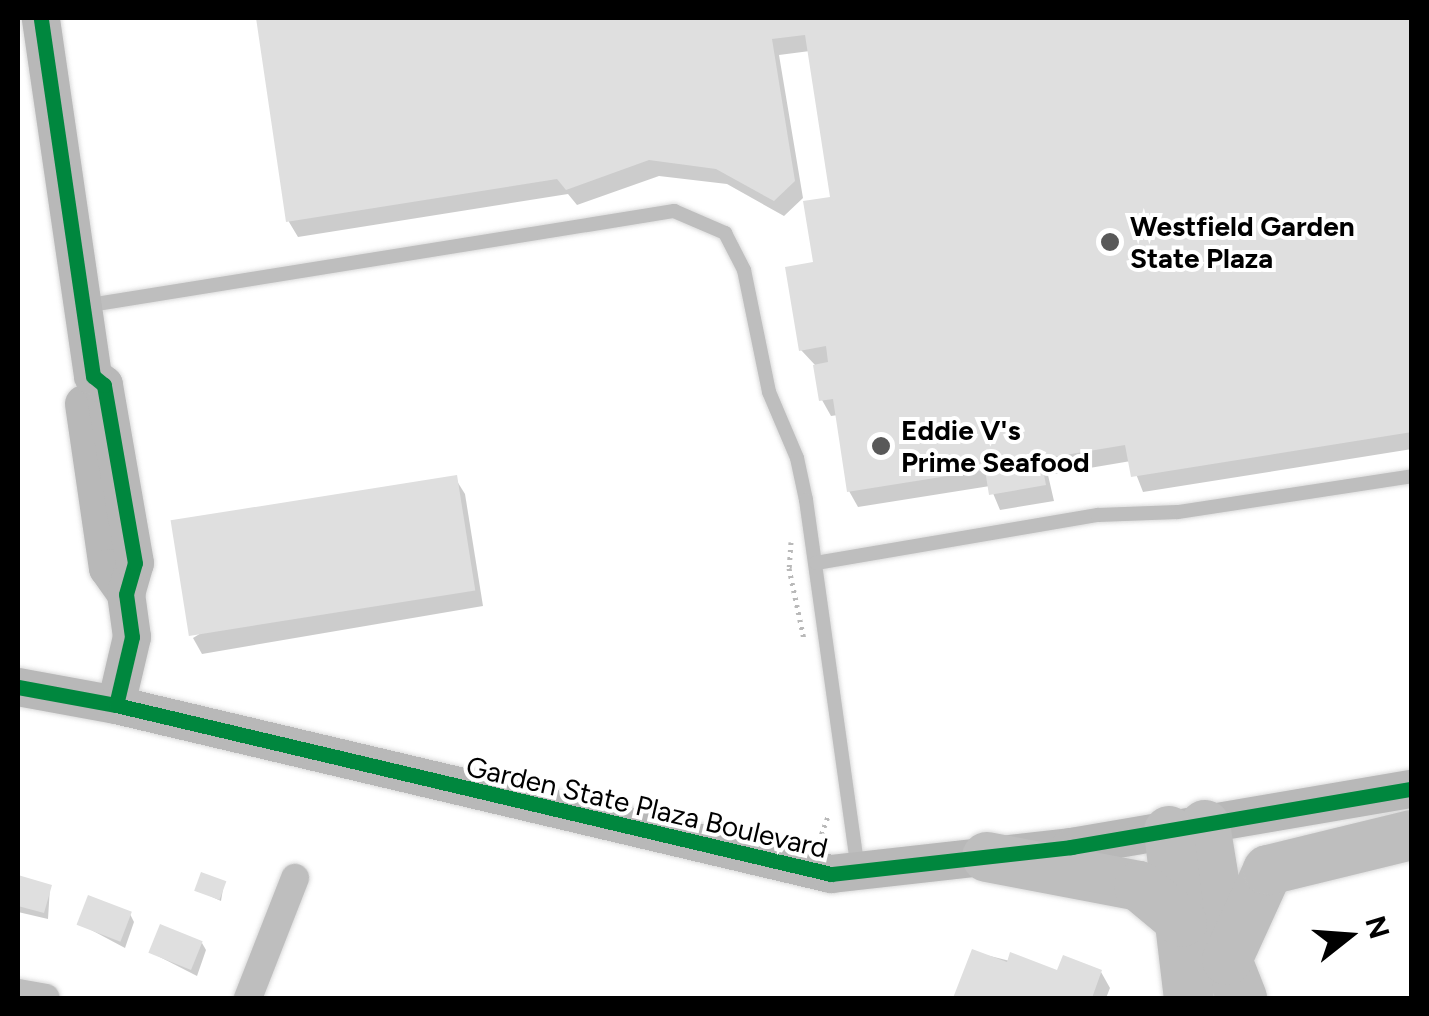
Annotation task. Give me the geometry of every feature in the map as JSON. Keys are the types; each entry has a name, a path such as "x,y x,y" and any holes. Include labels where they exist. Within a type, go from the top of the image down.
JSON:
{"highway":[{"path":"1187,828 1182,922 1189,998"},
{"path":"1187,828 1235,979"},
{"path":"1235,979 1268,870 1412,835"},
{"path":"987,857 1138,886 1182,922"}],"street":[{"path":"41,18 93,376 104,385 136,564 126,594 132,637 116,705"},
{"name":"Garden State Plaza Boulevard","path":"18,687 116,705 718,852 858,874 1187,828 1412,789"},
{"path":"248,998 295,878"},
{"path":"18,994 46,998"}],"lane":[{"path":"84,306 674,211 708,222 735,248 769,392 788,439 816,563 858,874"},
{"path":"816,563 1098,515 1178,512 1412,476"}],"building":[{"name":"Westfield Garden State Plaza","path":"256,18 1412,18 1412,432 1131,477 1125,445 1041,459 1046,485 989,495 985,470 847,492 833,399 819,401 813,365 828,362 826,346 799,351 785,267 813,262 803,201 830,197 805,35 772,39 795,181 774,201 716,169 649,160 566,190 557,179 286,222"},
{"path":"457,475 475,591 189,636 171,520"},
{"path":"201,872 226,881 220,900 194,891"},
{"path":"18,875 52,885 44,913 18,906"},
{"path":"88,895 132,912 120,942 77,925"},
{"path":"160,924 203,941 191,970 148,953"},
{"path":"972,949 1007,962 1010,952 1057,970 1063,955 1102,970 1092,998 953,998"}],"cycle path":[{"path":"18,687 116,705 132,637 126,594 135,563 104,385 93,376 41,18"},
{"path":"116,705 831,874 1071,847 1412,789"}],"place":[{"name":"Westfield Garden State Plaza","path":"1110,242"},
{"name":"Eddie V's Prime Seafood","path":"881,446"}]}
